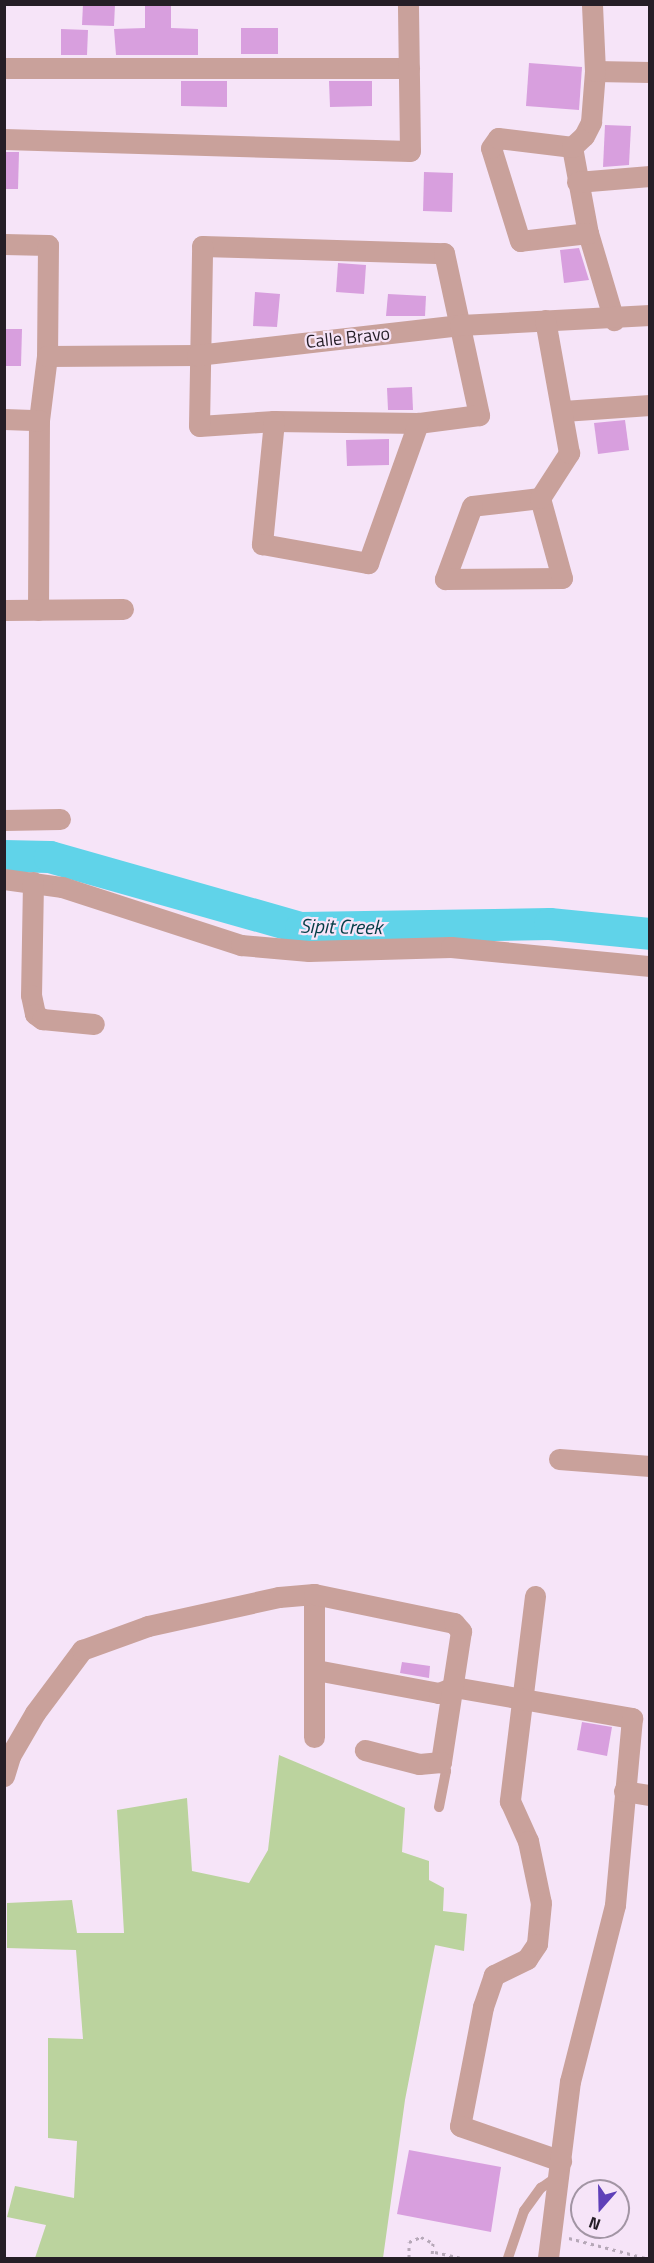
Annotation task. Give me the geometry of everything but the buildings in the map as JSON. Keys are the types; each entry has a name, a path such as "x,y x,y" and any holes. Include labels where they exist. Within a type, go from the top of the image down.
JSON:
{"street":[{"path":"4,139 410,151 408,4"},
{"path":"592,4 595,71 591,122 572,147 588,232 614,320"},
{"path":"4,68 409,68"},
{"path":"595,71 650,72"},
{"path":"572,147 498,138 491,148 520,241 588,232"},
{"path":"577,182 650,177"},
{"path":"4,244 48,245 47,356 39,420 38,610"},
{"path":"202,246 444,253 460,325 479,415 418,423 274,421 199,426 197,355 202,246"},
{"name":"Calle Bravo","path":"47,356 197,355 460,325 545,320 614,320 650,315"},
{"path":"540,498 472,506 445,579 562,578 540,498 569,453 545,320"},
{"path":"563,411 650,405"},
{"path":"4,419 39,420"},
{"path":"274,421 262,544 368,563 418,423"},
{"path":"4,610 123,609"},
{"path":"4,820 60,819"},
{"path":"4,879 62,886 241,945 309,951 451,947 650,966"},
{"path":"33,882 31,983 35,1014 42,1019 94,1024"},
{"path":"559,1459 650,1466"},
{"path":"314,1594 316,1670 314,1737"},
{"path":"4,1776 10,1756 35,1713 82,1650 148,1626 279,1597 314,1594 454,1623 461,1631 441,1762 419,1764 365,1750"},
{"path":"536,1596 510,1801 528,1841 541,1903 537,1944 526,1959 494,1975 483,2007 460,2126 560,2169"},
{"path":"316,1670 439,1693 454,1687 632,1718 615,1905 570,2081 548,2259"},
{"path":"624,1791 650,1796"}],"lane":[{"path":"439,1807 446,1770 441,1762"},
{"path":"508,2259 524,2211 541,2188 560,2169"}],"path":[{"path":"551,2232 645,2259"},
{"path":"409,2259 407,2247 417,2237 430,2240 435,2252 432,2259"},
{"path":"435,2252 462,2259"}],"green space":[{"path":"279,1755 405,1808 402,1852 429,1861 429,1880 444,1888 443,1911 467,1914 464,1951 435,1945 405,2100 383,2258 35,2258 46,2225 7,2217 15,2186 74,2198 77,2141 48,2138 48,2038 83,2039 76,1950 7,1948 7,1903 72,1900 77,1933 124,1933 117,1810 187,1798 192,1871 249,1883 268,1850"}],"waterway":[{"name":"Sipit Creek","path":"4,856 50,857 301,928 550,924 650,934"}]}
